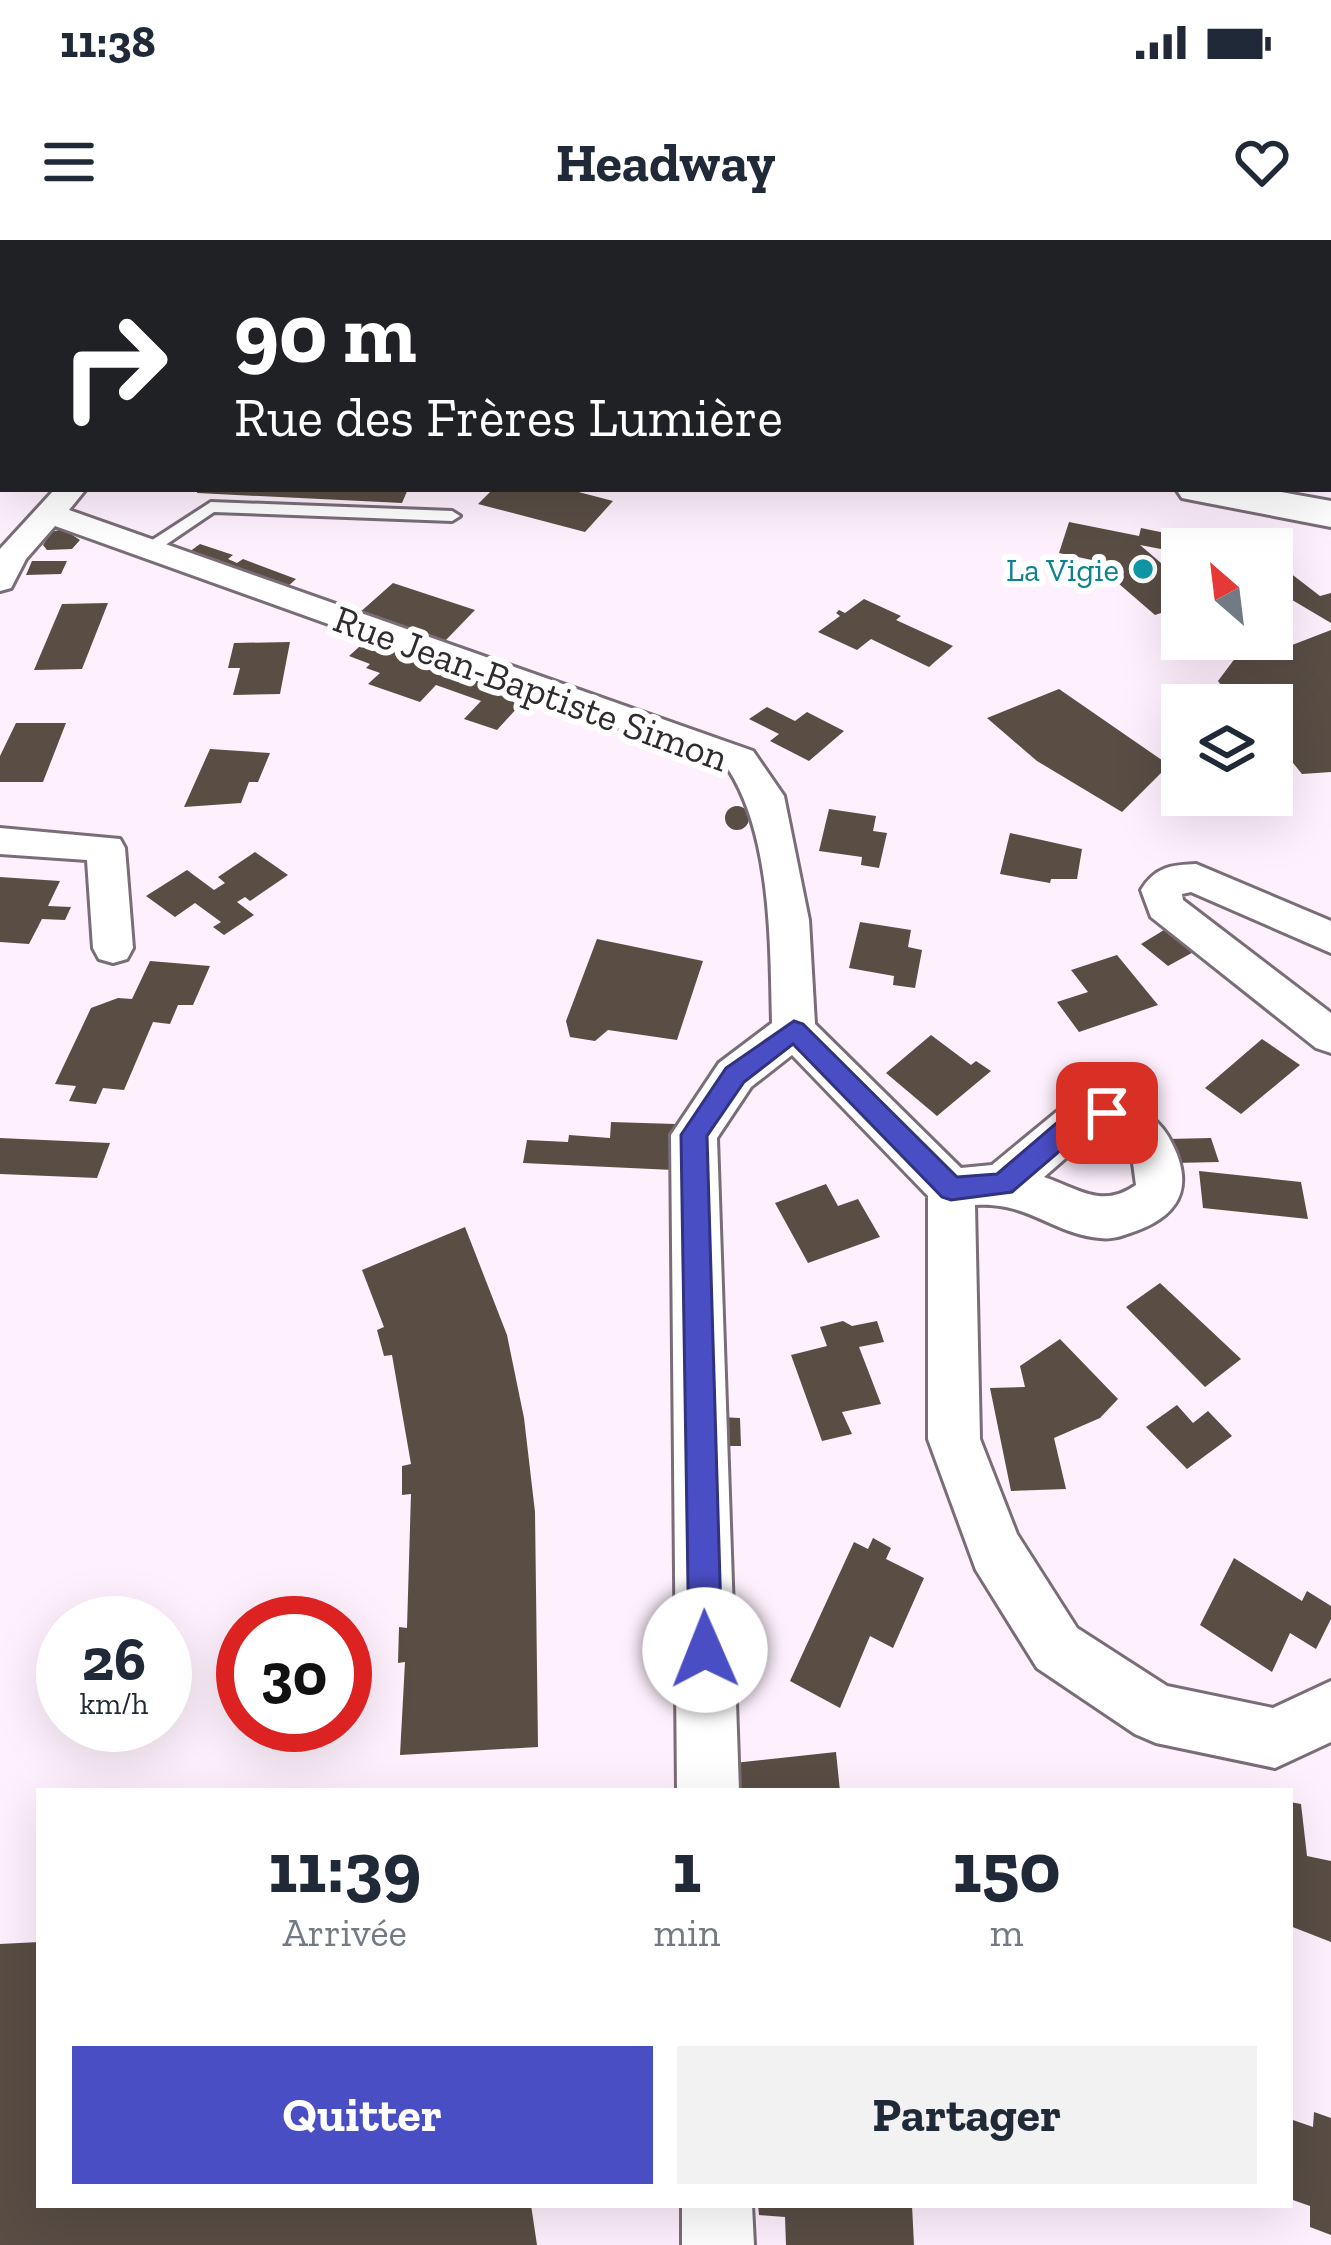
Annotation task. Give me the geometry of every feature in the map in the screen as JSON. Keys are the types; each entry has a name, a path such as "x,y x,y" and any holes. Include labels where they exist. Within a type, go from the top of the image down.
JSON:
{"main road":[{"path":"1213,492 1331,514"}],"street":[{"name":"Rue Jean-Baptiste Simon","path":"61,501 149,549 740,759 766,796 789,920 794,1030"},
{"path":"4,564 61,501"},
{"path":"0,841 106,848 113,948"},
{"path":"1331,938 1196,878 1173,879 1161,890 1165,907 1331,1036"},
{"path":"708,1788 694,1135 735,1075 794,1030 977,1187 954,1439 996,1551 1057,1648 1156,1713 1275,1738 1331,1711"},
{"path":"718,2208 718,2245"}],"lane":[{"path":"149,549 211,507 452,516"}],"building":[{"path":"197,492 407,492 402,503"},
{"path":"490,492 578,492 613,501 585,532 478,504"},
{"name":"La Vigie","path":"1069,522 1139,536 1141,528 1161,532 1161,549 1140,545 1161,563 1161,613 1155,615 1111,577 1124,572 1115,565 1059,553"},
{"path":"63,529 80,540 72,549 47,550 43,545 51,532"},
{"path":"200,544 233,555 228,559 237,563 243,559 296,579 285,589 185,555"},
{"path":"32,561 67,561 61,574 26,575"},
{"path":"1293,575 1320,596 1331,593 1331,623 1293,600"},
{"path":"393,583 475,610 444,642 358,614"},
{"path":"864,599 901,616 896,620 953,646 929,667 871,639 857,650 818,632 840,616 839,610 845,613"},
{"path":"108,603 82,669 34,670 62,604"},
{"path":"1331,630 1331,772 1302,774 1293,763 1293,684 1218,681 1234,660 1293,660 1293,645"},
{"path":"369,638 529,695 497,730 464,719 481,701 436,685 420,702 368,684 380,673 349,656"},
{"path":"290,642 280,694 233,695 240,668 228,668 234,643"},
{"path":"1059,689 1161,759 1161,773 1122,812 1037,761 987,718"},
{"path":"767,707 795,721 807,712 844,731 809,761 770,741 779,734 749,719"},
{"path":"16,723 66,723 43,782 0,782 0,756"},
{"path":"210,749 270,753 258,782 249,782 241,803 184,807"},
{"path":"737,806 749,818 737,830 725,818"},
{"path":"829,809 876,816 873,831 887,833 879,868 861,865 862,857 819,851"},
{"path":"1010,833 1082,849 1077,879 1051,879 1050,883 1000,874"},
{"path":"255,852 288,875 250,901 245,897 237,902 254,915 224,935 213,927 221,922 195,903 175,917 146,896 187,870 214,890 225,883 218,877"},
{"path":"0,877 60,881 48,906 71,907 65,920 42,919 29,944 0,942"},
{"path":"860,922 911,930 908,947 922,950 915,988 893,985 894,976 849,968"},
{"path":"1169,927 1199,949 1168,966 1141,944"},
{"path":"597,939 703,961 677,1040 608,1030 595,1041 570,1037 566,1021"},
{"path":"1117,955 1158,1005 1079,1032 1057,1002 1088,992 1071,970"},
{"path":"150,961 210,966 193,1005 178,1005 170,1024 153,1022 124,1090 103,1088 96,1104 69,1101 76,1086 55,1084 91,1008 118,998 132,999"},
{"path":"931,1035 971,1065 976,1061 991,1071 937,1116 886,1073"},
{"path":"1262,1039 1300,1065 1241,1114 1205,1088"},
{"path":"611,1122 675,1124 673,1170 523,1163 527,1140 568,1142 569,1135 610,1138"},
{"path":"0,1138 110,1143 97,1178 0,1174"},
{"path":"1211,1138 1219,1162 1174,1163 1167,1139"},
{"path":"1199,1171 1301,1182 1308,1219 1203,1208"},
{"path":"826,1184 838,1206 858,1199 880,1237 808,1263 775,1203"},
{"path":"465,1227 507,1335 524,1418 535,1512 538,1747 400,1755 405,1662 398,1663 399,1627 407,1628 411,1494 402,1495 402,1466 411,1464 392,1355 384,1356 377,1330 384,1327 362,1270"},
{"path":"1160,1283 1241,1359 1205,1387 1126,1307"},
{"path":"843,1321 852,1326 877,1321 884,1342 859,1347 881,1404 842,1412 852,1434 822,1441 791,1355 827,1346 820,1327"},
{"path":"1060,1339 1118,1399 1100,1418 1054,1438 1066,1489 1011,1491 990,1388 1025,1387 1020,1366"},
{"path":"1177,1405 1193,1423 1208,1411 1232,1436 1187,1469 1146,1427"},
{"path":"720,1417 740,1418 741,1446 721,1446"},
{"path":"873,1538 891,1548 886,1559 924,1578 893,1648 870,1636 840,1708 790,1681 854,1542 868,1549"},
{"path":"1234,1558 1302,1601 1307,1591 1331,1606 1331,1619 1316,1649 1290,1633 1272,1672 1200,1625"},
{"path":"836,1752 840,1788 736,1788 734,1763"},
{"path":"1293,1803 1301,1804 1307,1856 1331,1861 1331,1942 1293,1927"},
{"path":"36,1942 36,2208 531,2208 537,2245 0,2245 0,1944"},
{"path":"1314,2112 1331,2118 1331,2235 1310,2227 1310,2206 1293,2200 1293,2120 1313,2127"},
{"path":"758,2208 912,2208 914,2245 786,2245 785,2217 759,2215"}],"place":[{"name":"La Vigie","path":"1143,569"}],"route":[{"path":"705,1650 694,1135 735,1075 794,1030 951,1189 1003,1184 1076,1122 1107,1113"}]}
